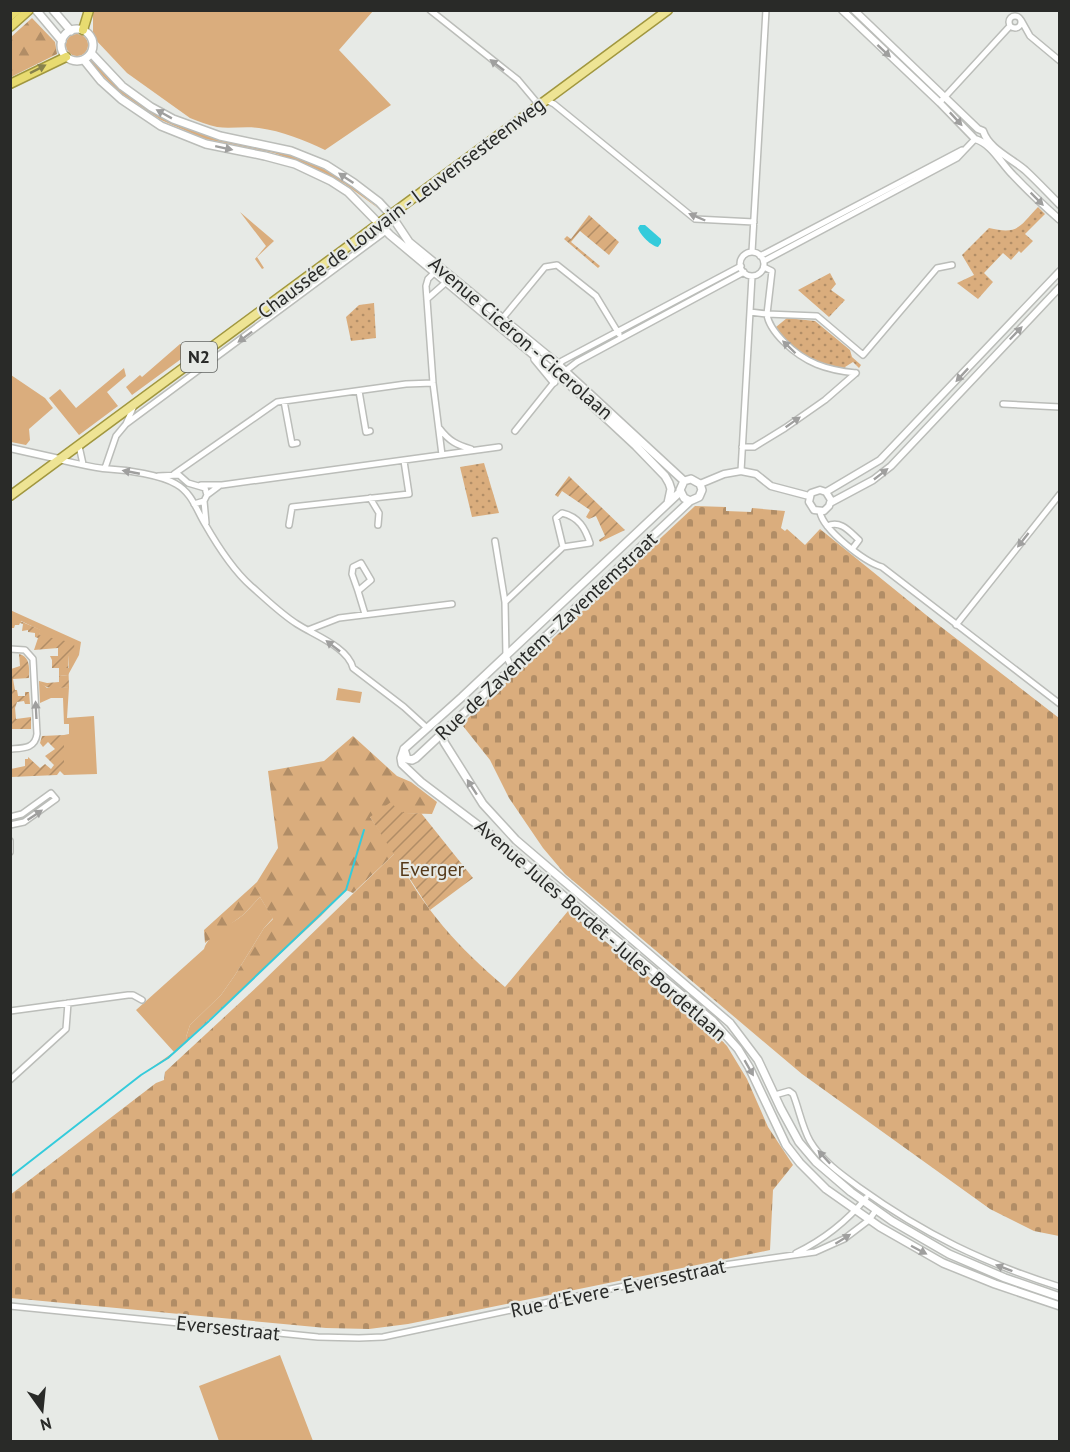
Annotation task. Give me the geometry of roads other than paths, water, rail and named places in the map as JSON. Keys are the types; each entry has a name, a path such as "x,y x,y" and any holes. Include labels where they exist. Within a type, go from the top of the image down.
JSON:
{"highway":[{"path":"10,16 17,10"},
{"path":"10,27 29,10"},
{"path":"83,30 89,10"},
{"path":"10,84 66,57"}],"main road":[{"path":"36,10 62,40"},
{"path":"53,10 71,30 83,30 90,35 93,40 92,53 84,60 74,61 66,57 62,49 62,40 71,30"},
{"name":"Chaussée de Louvain - Leuvensesteenweg","path":"134,404 668,10"},
{"name":"Avenue Cicéron - Cicerolaan","path":"92,53 122,86 172,119 220,136 271,145 308,157 342,175 379,202 409,242 436,270"},
{"name":"Avenue Cicéron - Cicerolaan","path":"84,60 101,81 121,99 161,126 206,144 282,160 315,173 348,192 386,231 502,319 682,487"},
{"name":"Avenue Cicéron - Cicerolaan","path":"449,280 530,352 558,373 682,487 684,498 690,501"},
{"name":"N2","path":"10,496 134,404"},
{"name":"Avenue Cicéron - Cicerolaan","path":"643,453 669,483 670,494 667,505"},
{"path":"682,487 691,479 700,484 701,494 695,500 690,501"},
{"name":"Rue de Zaventem - Zaventemstraat","path":"682,487 667,505 404,749 406,758 412,760 442,734 690,501"},
{"path":"453,705 462,714"},
{"name":"Avenue Jules Bordet - Jules Bordetlaan","path":"442,734 444,742 470,785 497,820 545,866 730,1023 758,1060 790,1126 807,1152 826,1171 876,1210 917,1237 949,1254 1005,1278 1059,1297"},
{"name":"Avenue Jules Bordet - Jules Bordetlaan","path":"404,749 401,760 408,770 491,835 713,1021 738,1049 778,1129 800,1163 826,1190 869,1220 943,1263 994,1284 1059,1306"}],"street":[{"path":"430,10 543,103 554,104 695,219 754,222"},
{"path":"752,252 766,10"},
{"path":"842,10 942,100 978,129 974,131 978,137 1022,168 1059,205"},
{"path":"854,10 1059,220"},
{"path":"942,100 1012,27 1020,27 1020,19 1024,10"},
{"path":"854,22 860,16"},
{"path":"1020,19 1011,18 1009,21 1012,27 1020,33 1030,36"},
{"path":"1020,19 1030,36 1059,61"},
{"path":"752,276 760,273 763,261 963,150 978,137"},
{"name":"Chaussée de Louvain - Leuvensesteenweg","path":"126,424 386,231"},
{"path":"742,447 754,447 785,428 825,400 856,373 825,368 798,356 777,335 767,318 772,271 752,252"},
{"path":"742,269 744,256 752,252"},
{"path":"502,319 545,267 557,265 596,296 620,335"},
{"path":"750,312 817,316 863,354 937,268 952,266"},
{"path":"742,269 752,276"},
{"path":"515,431 558,373 620,335 742,269"},
{"path":"436,270 428,279 426,286 433,383 445,455"},
{"path":"826,492 880,460 1059,271"},
{"path":"741,471 752,276"},
{"path":"427,299 449,280"},
{"path":"830,503 873,480 891,466 1059,287"},
{"path":"989,345 997,352"},
{"path":"173,482 174,474 271,406 284,401 433,383"},
{"path":"359,391 366,432 370,431"},
{"path":"284,401 292,444 297,443"},
{"path":"105,468 116,436 126,424 134,404"},
{"path":"1003,404 1059,407"},
{"path":"439,428 447,439 456,445 474,450"},
{"path":"445,455 447,439"},
{"path":"78,446 83,464"},
{"path":"153,477 174,474 183,477 188,483 219,486 499,447"},
{"path":"10,448 60,460 139,473 173,482 186,491 207,527 249,585 289,618 319,634 351,660 353,668 404,707 427,728"},
{"path":"289,525 292,507 409,494 404,461"},
{"path":"183,477 184,467"},
{"path":"700,484 724,474 741,471 756,474 771,486 809,496"},
{"path":"201,485 205,488 207,527"},
{"path":"195,504 219,486"},
{"path":"817,490 826,492 830,497 827,509 820,512 811,508 808,502 809,496 817,490"},
{"path":"956,625 1059,494"},
{"path":"370,498 379,513 378,525"},
{"path":"820,512 827,526 870,563 882,567 1059,704"},
{"path":"505,602 563,547 590,543 581,523 570,515 562,513 556,518 563,547"},
{"path":"827,526 841,525 859,540 853,548"},
{"path":"495,542 505,602 506,656 512,668"},
{"path":"358,591 371,580 361,563 353,567 352,574 365,614"},
{"path":"308,630 339,618 452,604"},
{"path":"10,649 25,650 32,657 37,736 29,747 10,749"},
{"path":"10,817 22,814 51,794 56,799 24,822 10,825"},
{"path":"10,841 10,852"},
{"path":"10,1011 134,994 142,1000"},
{"path":"10,1080 66,1029 69,1003"},
{"path":"765,1099 789,1091 793,1094 810,1141 831,1165 915,1225 967,1253 1059,1287"},
{"path":"864,1201 869,1194"},
{"name":"Rue d'Evere - Eversestraat","path":"791,1255 828,1233 864,1201"},
{"name":"Rue d'Evere - Eversestraat","path":"445,1325 724,1265 807,1254 844,1239 869,1220 876,1210"},
{"name":"Eversestraat","path":"10,1306 343,1338 394,1336 445,1325"}],"water":[{"path":"640,225 645,225 661,239 658,247 643,237 638,228"}],"waterway":[{"path":"210,1020 346,890 364,830"},
{"path":"10,1177 141,1075 168,1058 209,1021"}],"park label":[{"name":"Everger","path":"432,869"}]}
